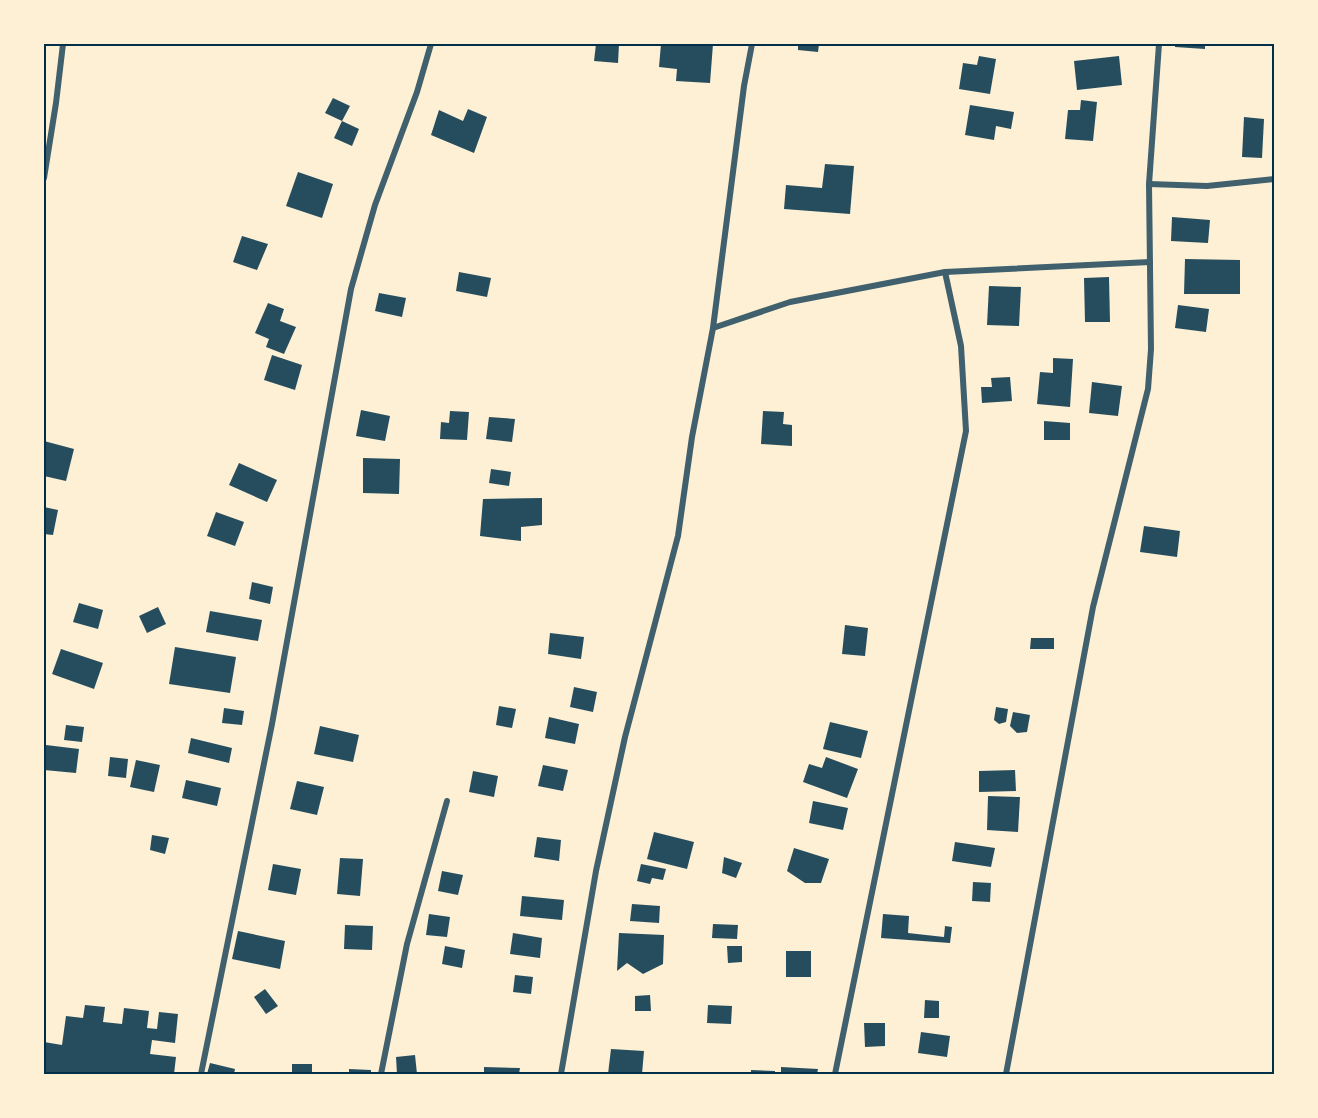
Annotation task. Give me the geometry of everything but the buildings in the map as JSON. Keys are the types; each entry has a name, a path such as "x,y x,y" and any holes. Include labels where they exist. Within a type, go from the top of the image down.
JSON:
{"street":[{"path":"44,174 63,44"},
{"path":"201,1074 272,724 351,288 375,205 417,92 431,44"},
{"path":"561,1074 596,871 625,737 678,536 692,437 713,328 744,86 752,44"},
{"path":"1006,1074 1093,607 1148,389 1151,349 1149,184 1159,44"},
{"path":"1149,184 1207,186 1275,179"},
{"path":"713,328 790,302 945,272 1150,261"},
{"path":"835,1074 966,431 961,346 945,272"},
{"path":"381,1074 407,944 447,801"}]}
